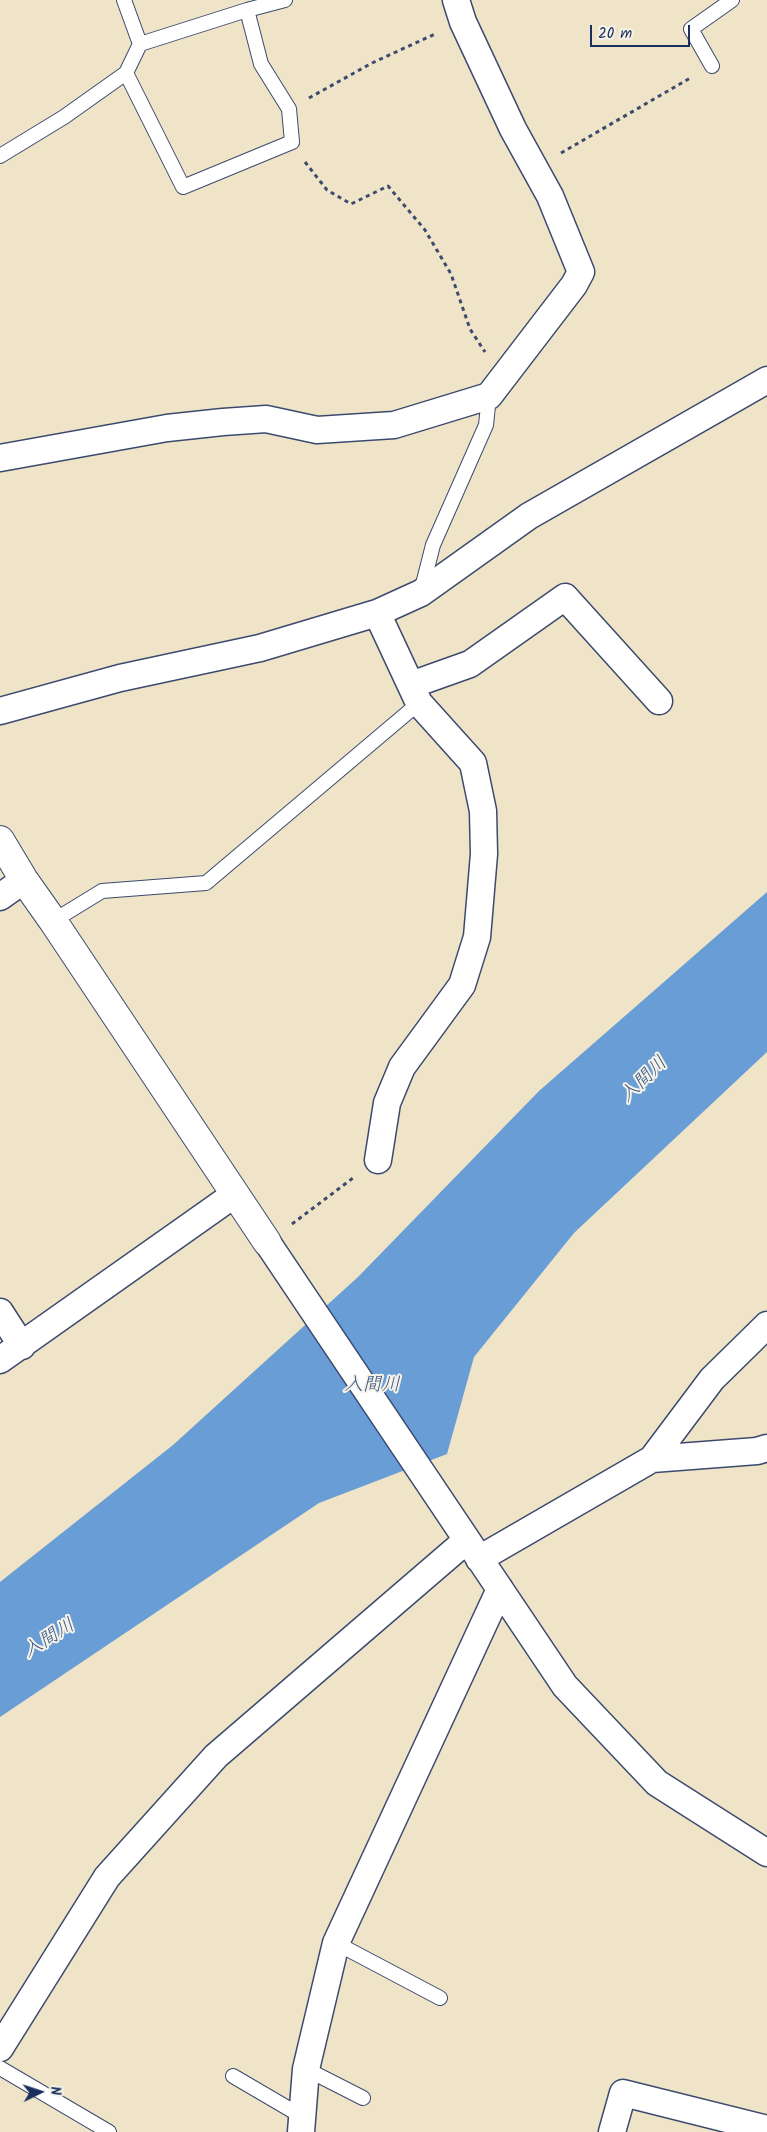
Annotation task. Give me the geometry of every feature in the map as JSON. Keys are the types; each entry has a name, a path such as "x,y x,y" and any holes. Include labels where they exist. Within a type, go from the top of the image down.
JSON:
{"street":[{"path":"0,458 167,428 223,422 266,419 317,430 394,425 495,387 574,285 581,272 550,196 513,129 460,11"},
{"path":"0,710 120,678 260,648 377,613 421,592 529,516 767,380"},
{"path":"415,694 470,664 566,597 659,701"},
{"path":"377,613 415,694 473,763 483,812 484,854 477,937 462,986 402,1067 387,1103 378,1160"},
{"path":"0,840 24,880 54,920 267,1242 565,1686 657,1783 767,1854"},
{"path":"0,897 24,880"},
{"path":"0,1360 235,1194"},
{"path":"0,1312 22,1346"},
{"path":"652,1459 712,1379 767,1326"},
{"path":"0,2048 107,1877 216,1756 468,1542 652,1459 757,1451 767,1448"},
{"path":"302,2124 306,2069 336,1943 500,1589"},
{"path":"612,2132 623,2094 767,2129"}],"lane":[{"path":"0,156 64,117 126,74 140,44 124,0"},
{"path":"140,44 285,0"},
{"path":"712,66 691,28 732,0"},
{"path":"126,74 183,188 292,142 289,109 261,64 247,10"},
{"path":"421,592 433,545 486,426 495,387"},
{"path":"54,920 102,891 206,884 415,694"},
{"path":"336,1943 440,1998"},
{"path":"0,2068 109,2132"},
{"path":"306,2069 363,2098"},
{"path":"233,2076 302,2124"}],"path":[{"path":"289,109 460,11"},
{"path":"534,168 712,66"},
{"path":"292,142 327,190 351,204 388,186 425,230 451,274 470,328 495,387"},
{"path":"267,1242 378,1160"}],"water":[{"name":"入間川","path":"767,892 767,1052 574,1233 474,1357 447,1454 319,1503 0,1717 0,1582 173,1445 358,1277 539,1091"}]}
